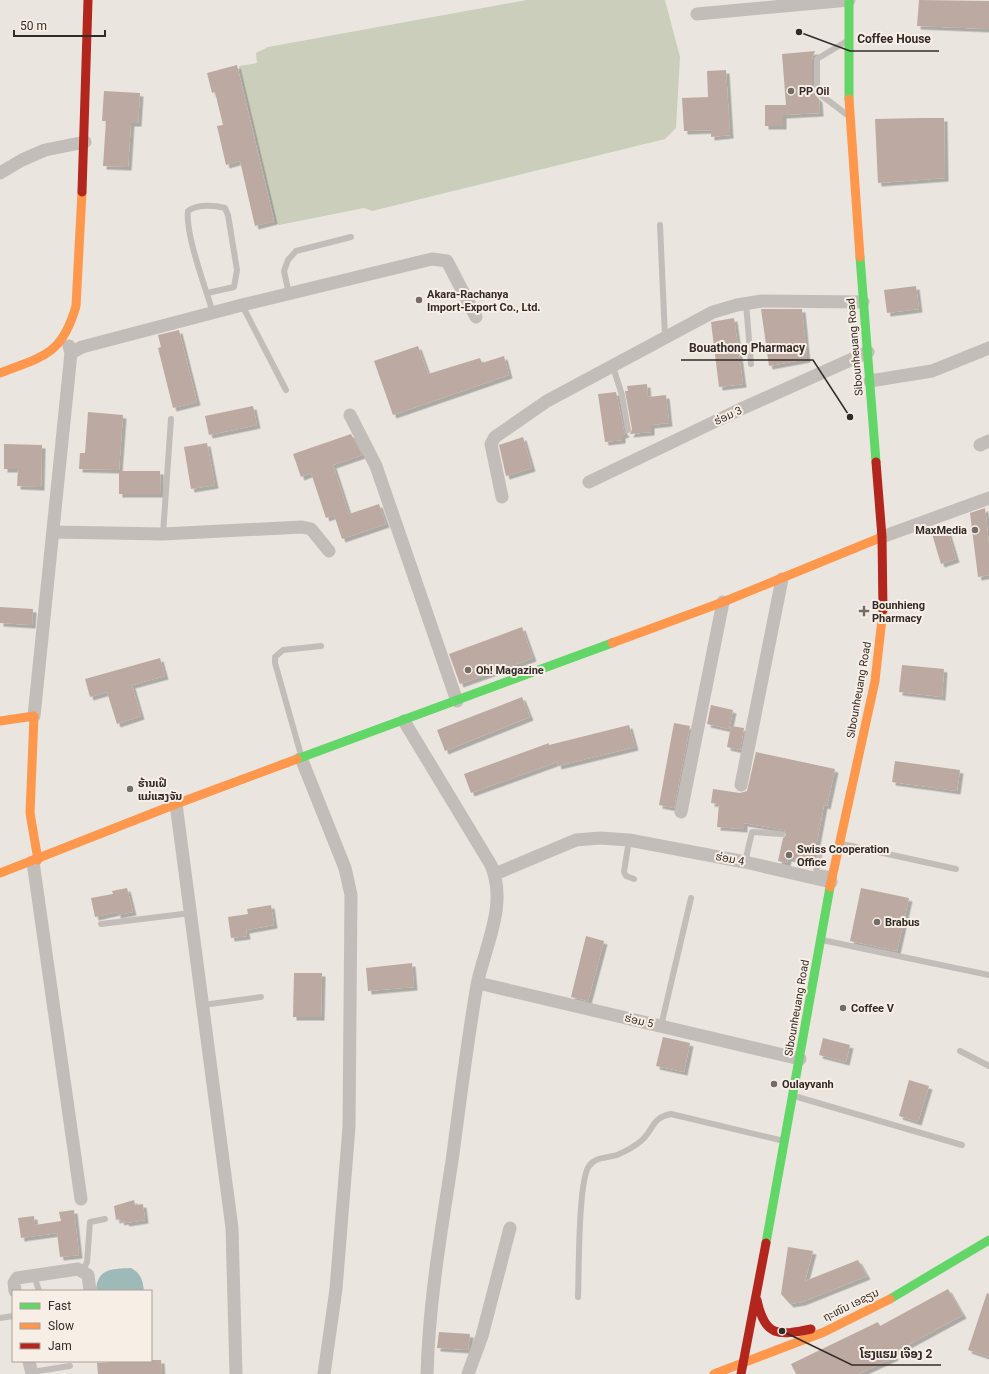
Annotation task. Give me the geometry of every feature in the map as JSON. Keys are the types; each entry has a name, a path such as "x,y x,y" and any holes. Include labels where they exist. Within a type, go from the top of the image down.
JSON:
{"street":[{"path":"0,373 51,352 60,345 67,335 76,306 85,142 88,0"},
{"path":"697,14 849,0"},
{"name":"Sibounheuang Road","path":"741,1374 794,1096 832,878 875,681 883,621 882,537 849,116 849,0"},
{"path":"0,173 22,160 46,150 85,142"},
{"path":"71,353 82,347 242,305 439,259 447,261 476,317"},
{"path":"502,497 491,444 495,437 547,401 613,367 713,312 762,300 863,302"},
{"path":"67,335 71,353 34,716 30,813 35,861 81,1199"},
{"path":"870,381 932,370 989,348"},
{"name":"ຮ່ອມ 3","path":"589,482 741,409 868,352"},
{"path":"350,415 376,466 457,701"},
{"path":"0,873 35,861 176,804 723,602 882,537 989,498"},
{"path":"53,532 163,534 307,527 311,529 329,551"},
{"path":"741,785 782,579"},
{"path":"681,812 723,602"},
{"path":"0,721 34,716"},
{"path":"404,721 496,874 498,904 478,984 437,1264 429,1328 427,1374"},
{"path":"301,758 345,868 351,895 349,1127 336,1289 324,1374"},
{"path":"176,804 232,1228 236,1374"},
{"name":"ຮ່ອມ 4","path":"496,874 576,840 600,838 629,840 832,878"},
{"name":"ຮ່ອມ 5","path":"478,984 800,1059"},
{"path":"468,1374 482,1336 510,1228"},
{"name":"ຖະໜົນ ເອຊຽນ","path":"714,1374 786,1348 839,1325 883,1302 989,1240"},
{"path":"15,1290 14,1283 17,1278 78,1269 88,1275 90,1290"},
{"path":"756,1293 760,1315 764,1325 771,1331 782,1334 839,1325"}],"lane":[{"path":"848,40 817,59 817,92 849,116"},
{"path":"207,293 234,286 237,279 237,270 228,215 225,208 217,206 193,207 188,211 187,219 197,261 213,313"},
{"path":"660,226 665,338"},
{"path":"289,294 284,270 288,260 296,252 351,238"},
{"path":"746,304 751,364"},
{"path":"242,305 286,390"},
{"path":"613,367 622,395 628,430"},
{"path":"163,534 171,419"},
{"path":"301,758 275,663 275,657 283,650 321,646"},
{"path":"744,862 752,832 782,834"},
{"path":"629,840 624,872 626,876 634,879"},
{"path":"840,844 956,869"},
{"path":"821,848 816,872 832,878"},
{"path":"661,1026 691,898"},
{"path":"101,924 191,913"},
{"path":"821,940 989,976"},
{"path":"203,1004 261,997"},
{"path":"960,1051 989,1066"},
{"path":"794,1096 962,1145"},
{"path":"578,1297 583,1188 589,1166 598,1159 617,1154 641,1141 654,1122 662,1116 671,1114 785,1141"},
{"path":"83,1271 87,1262 90,1222 105,1220"},
{"path":"34,1275 39,1290"},
{"path":"0,1318 12,1316"},
{"path":"31,1369 70,1366"}],"green space":[{"path":"527,0 665,0 680,57 676,128 665,139 372,211 364,208 279,225 276,223 239,66 257,63 256,53 268,47"}],"water":[{"path":"131,1268 137,1272 141,1278 144,1290 96,1290 99,1278 103,1274 107,1271"}],"building":[{"path":"919,0 989,1 989,29 917,26"},
{"path":"815,51 812,59 812,92 819,99 820,113 783,115 783,126 765,126 765,105 786,105 782,54"},
{"path":"237,65 274,221 255,226 240,161 226,165 217,126 223,125 215,92 212,93 207,73"},
{"path":"726,70 730,135 711,137 711,130 684,131 682,98 708,97 707,71"},
{"path":"104,91 140,93 138,123 131,123 128,167 103,166 106,121 102,121"},
{"path":"944,118 945,178 878,183 875,119"},
{"path":"916,286 919,309 887,313 884,290"},
{"path":"761,309 802,309 807,359 769,366"},
{"path":"734,318 743,384 719,387 711,322"},
{"path":"179,330 197,402 173,408 158,348 161,347 158,335"},
{"path":"418,346 428,374 480,358 482,363 504,356 509,375 393,415 374,361"},
{"path":"647,384 648,397 666,395 669,423 651,425 651,432 630,434 632,429 625,391 628,391 627,386"},
{"path":"616,392 624,431 626,434 622,435 622,440 605,442 598,394"},
{"path":"253,406 257,425 209,435 205,416"},
{"path":"88,412 123,415 119,470 79,469 80,453 85,453"},
{"path":"351,434 362,455 333,465 349,514 379,504 386,524 342,539 334,515 326,518 311,473 301,477 293,454"},
{"path":"523,437 532,468 506,476 499,445"},
{"path":"207,443 215,485 191,489 184,447"},
{"path":"4,444 42,445 41,487 17,486 18,469 4,469"},
{"path":"119,471 160,471 161,494 119,494"},
{"path":"985,508 989,544 989,575 978,577 970,513"},
{"path":"947,529 956,559 941,564 932,534"},
{"path":"0,607 33,609 32,625 0,623"},
{"path":"522,627 533,658 460,684 449,654"},
{"path":"160,658 165,676 132,685 141,716 117,724 107,692 90,697 85,679"},
{"path":"902,665 944,669 942,697 899,692"},
{"path":"522,697 530,717 445,751 437,730"},
{"path":"711,705 733,710 729,729 707,724"},
{"path":"674,723 690,726 674,808 659,805"},
{"path":"629,725 635,747 558,766 557,762 471,793 464,774 549,743 549,745"},
{"path":"731,726 744,728 740,750 727,747"},
{"path":"756,752 835,769 827,806 824,805 817,842 811,862 788,858 787,863 778,861 783,838 786,835 784,830 744,823 744,829 717,827 719,804 711,803 713,789 740,793 747,791"},
{"path":"895,761 960,770 957,791 892,782"},
{"path":"127,888 133,912 117,915 117,912 95,917 91,898 113,894 112,891"},
{"path":"861,888 909,898 897,951 850,941"},
{"path":"271,905 274,925 246,930 247,936 231,938 228,917 248,914 247,909"},
{"path":"586,936 604,941 588,1001 571,997"},
{"path":"412,963 414,987 368,991 366,968"},
{"path":"294,973 322,973 321,1017 293,1017"},
{"path":"663,1037 690,1043 684,1072 656,1066"},
{"path":"823,1038 850,1045 846,1062 819,1055"},
{"path":"909,1080 929,1086 918,1122 899,1116"},
{"path":"134,1200 135,1205 143,1204 145,1220 126,1223 125,1221 121,1222 120,1219 116,1220 114,1206"},
{"path":"74,1210 79,1255 60,1257 57,1233 21,1238 18,1218 34,1216 35,1225 61,1221 59,1212"},
{"path":"788,1247 813,1251 805,1281 858,1260 867,1276 802,1302 790,1304 781,1294"},
{"path":"948,1289 963,1315 893,1353 895,1357 858,1374 796,1374 791,1364 878,1322 880,1326"},
{"path":"987,1293 989,1294 989,1357 968,1350"},
{"path":"439,1332 470,1334 468,1350 437,1348"},
{"path":"152,1360 161,1360 162,1374 98,1374 97,1363 152,1362"}],"traffic: fast":[{"path":"849,0 849,99"},
{"path":"860,257 876,462"},
{"path":"297,759 612,643"},
{"path":"766,1243 830,887"},
{"path":"890,1299 989,1240"}],"traffic: slow":[{"path":"849,99 860,257"},
{"path":"0,373 49,352 64,335 71,322 76,306 82,192"},
{"path":"612,643 723,602 882,537"},
{"path":"830,887 875,681 883,610"},
{"path":"0,721 34,716 30,813 38,860"},
{"path":"0,873 176,804 297,759"},
{"path":"714,1374 824,1332 890,1299"}],"traffic: jam":[{"path":"82,192 88,0"},
{"path":"876,462 882,537 883,610"},
{"path":"741,1374 766,1243"},
{"path":"757,1300 764,1321 775,1331 790,1333 811,1329"}],"place":[{"name":"Coffee House","path":"799,32"},
{"name":"PP Oil","path":"791,91"},
{"name":"Akara-Rachanya Import-Export Co., Ltd.","path":"419,300"},
{"name":"Bouathong Pharmacy","path":"850,417"},
{"name":"MaxMedia","path":"975,530"},
{"name":"Bounhieng Pharmacy","path":"864,611"},
{"name":"Oh! Magazine","path":"468,670"},
{"name":"ຮ້ານເຝີ ແມ່ແສງຈັນ","path":"130,789"},
{"name":"Swiss Cooperation Office","path":"789,855"},
{"name":"Brabus","path":"877,922"},
{"name":"Coffee V","path":"843,1008"},
{"name":"Oulayvanh","path":"774,1084"},
{"name":"ໂຮງແຮມ ເຈືອງ 2","path":"782,1331"}]}
